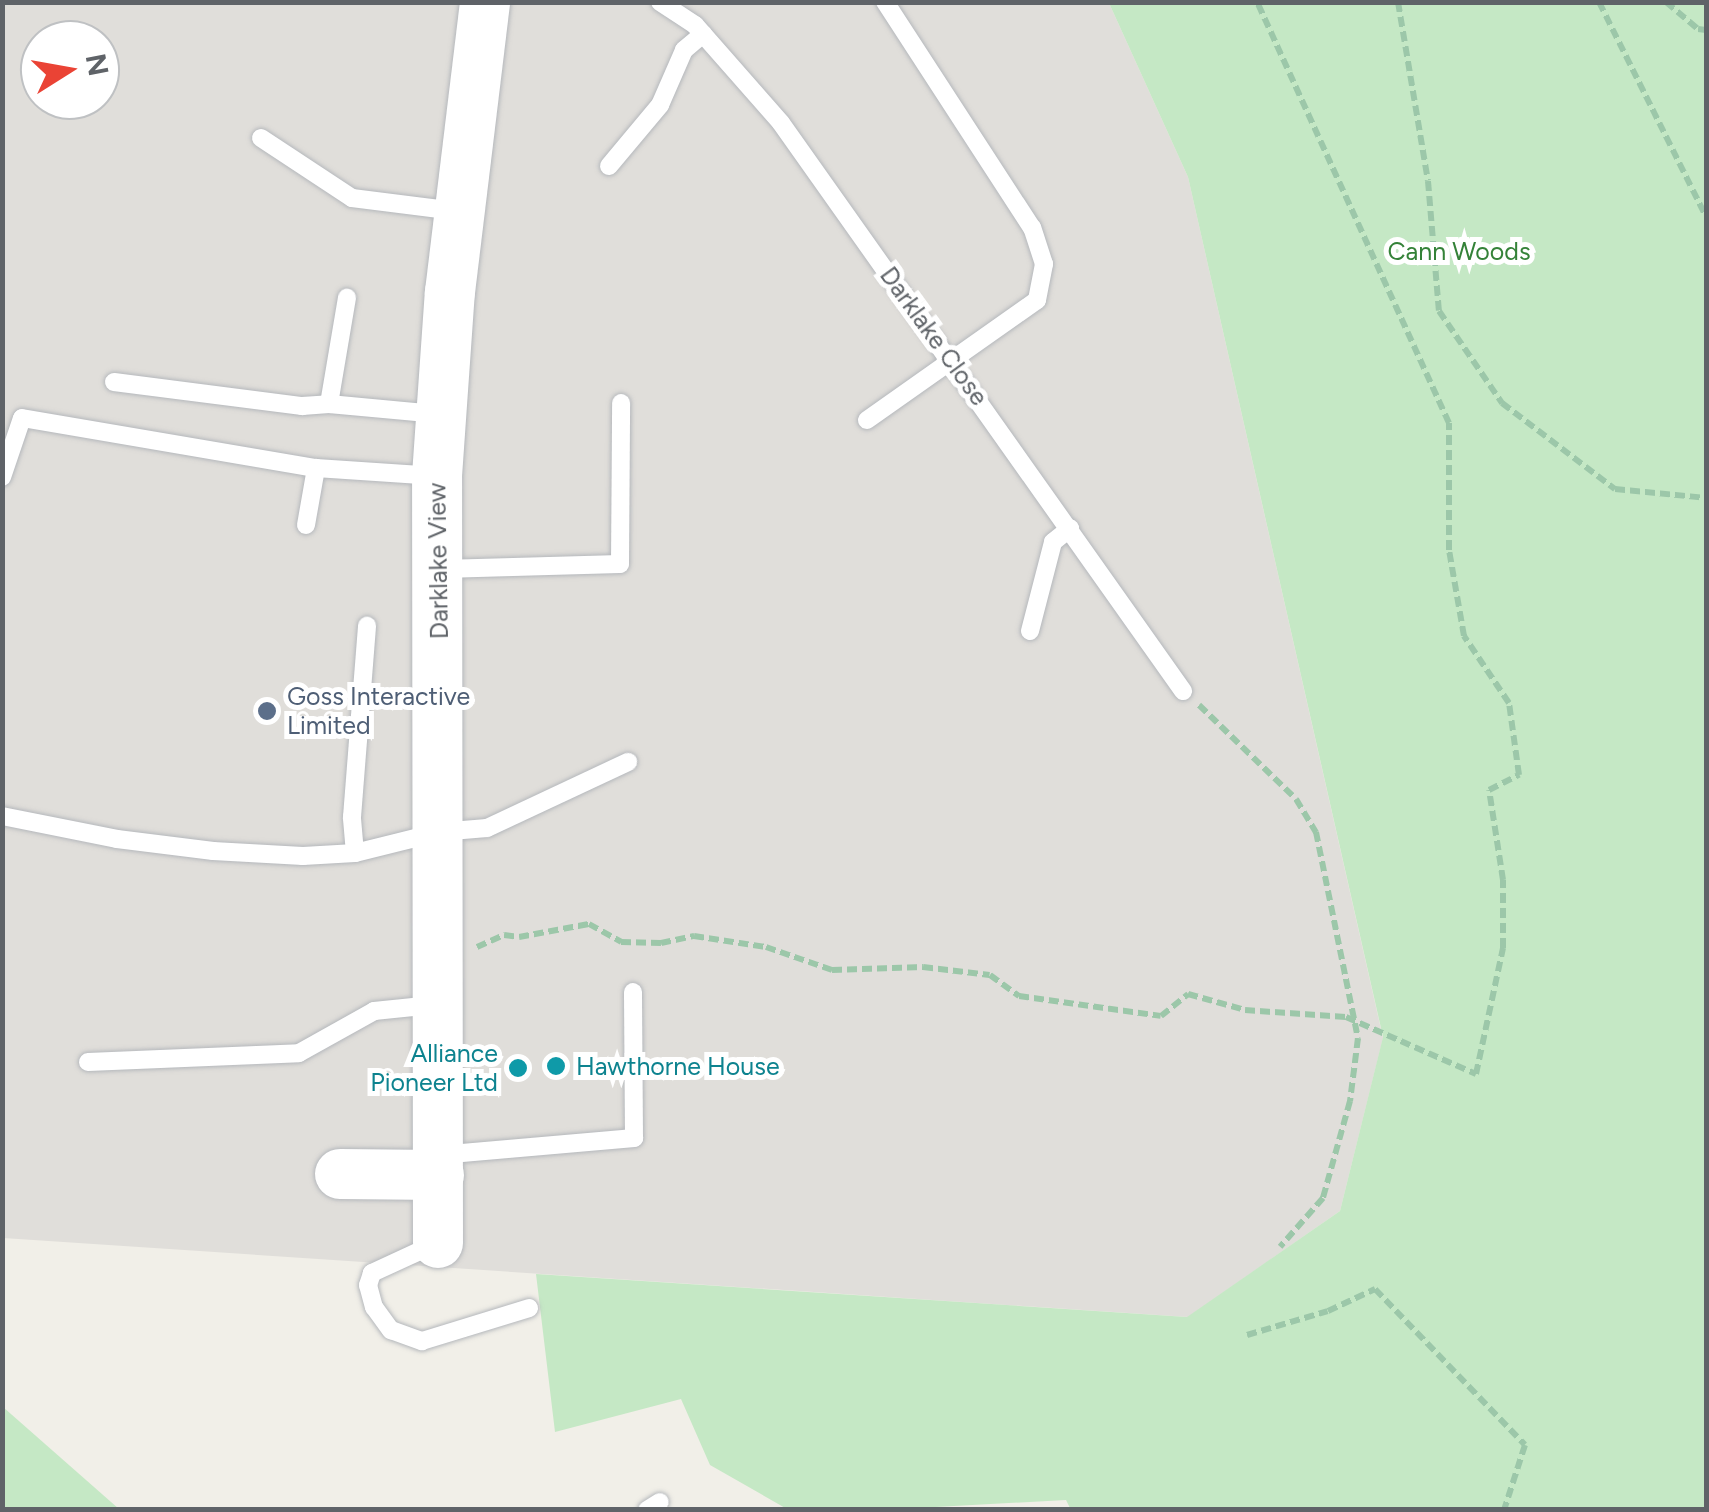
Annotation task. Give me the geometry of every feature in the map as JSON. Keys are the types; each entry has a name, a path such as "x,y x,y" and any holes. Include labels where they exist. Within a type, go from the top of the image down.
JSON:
{"street":[{"name":"Darklake View","path":"438,1243 436,476 460,212 485,2"},
{"path":"340,1174 439,1165"}],"lane":[{"name":"Darklake Close","path":"660,2 703,34 781,123 1184,691"},
{"path":"868,420 1038,300 1044,264 1032,228 885,2"},
{"path":"609,166 660,105 684,50 703,34"},
{"path":"261,138 352,198 460,212"},
{"path":"329,404 347,298"},
{"path":"114,382 302,406 329,404 442,414"},
{"path":"438,569 620,564 621,403"},
{"path":"2,477 22,418 316,468 436,476"},
{"path":"306,526 316,468"},
{"path":"1030,632 1053,542 1070,528"},
{"path":"355,853 352,817 367,626"},
{"path":"2,816 116,839 213,851 303,856 355,853 439,832 487,828 628,762"},
{"path":"439,1165 634,1138 633,992"},
{"path":"88,1062 299,1053 374,1011 439,993"},
{"path":"438,1243 372,1273 368,1285 374,1307 392,1330 422,1340 529,1308"}],"path":[{"path":"439,993 471,949 504,936 519,937 589,924 620,942 661,942 694,936 766,946 832,970 923,967 990,976 1019,996 1160,1016 1188,994 1245,1010 1282,1010 1308,1018 1346,1017 1476,1074 1503,948 1504,880 1489,790 1519,775 1508,703 1464,636 1449,550 1449,423 1257,2"},
{"path":"1398,2 1428,182 1439,311 1502,403 1616,489 1706,498"},
{"path":"1599,2 1706,216"},
{"path":"1666,2 1698,29 1706,30"},
{"path":"1184,691 1274,774 1296,799 1316,832 1356,1022 1358,1038 1350,1102 1322,1198 1280,1247"},
{"path":"1247,1335 1328,1311 1375,1289 1525,1445 1504,1510"}],"shaded area":[{"path":"2,3 1109,3 1188,177 1383,1038 1340,1211 1188,1317 3,1238"}],"green space":[{"name":"Cann Woods","path":"1109,3 1706,3 1706,1509 1071,1510 1066,1500 899,1509 787,1509 710,1465 681,1399 555,1432 536,1274 1187,1317 1340,1211 1383,1037 1188,177"},
{"path":"3,1407 119,1509 3,1509"}],"place":[{"name":"Goss Interactive Limited","path":"267,711"},
{"name":"Hawthorne House","path":"556,1066"},
{"name":"Alliance Pioneer Ltd","path":"518,1068"}]}
